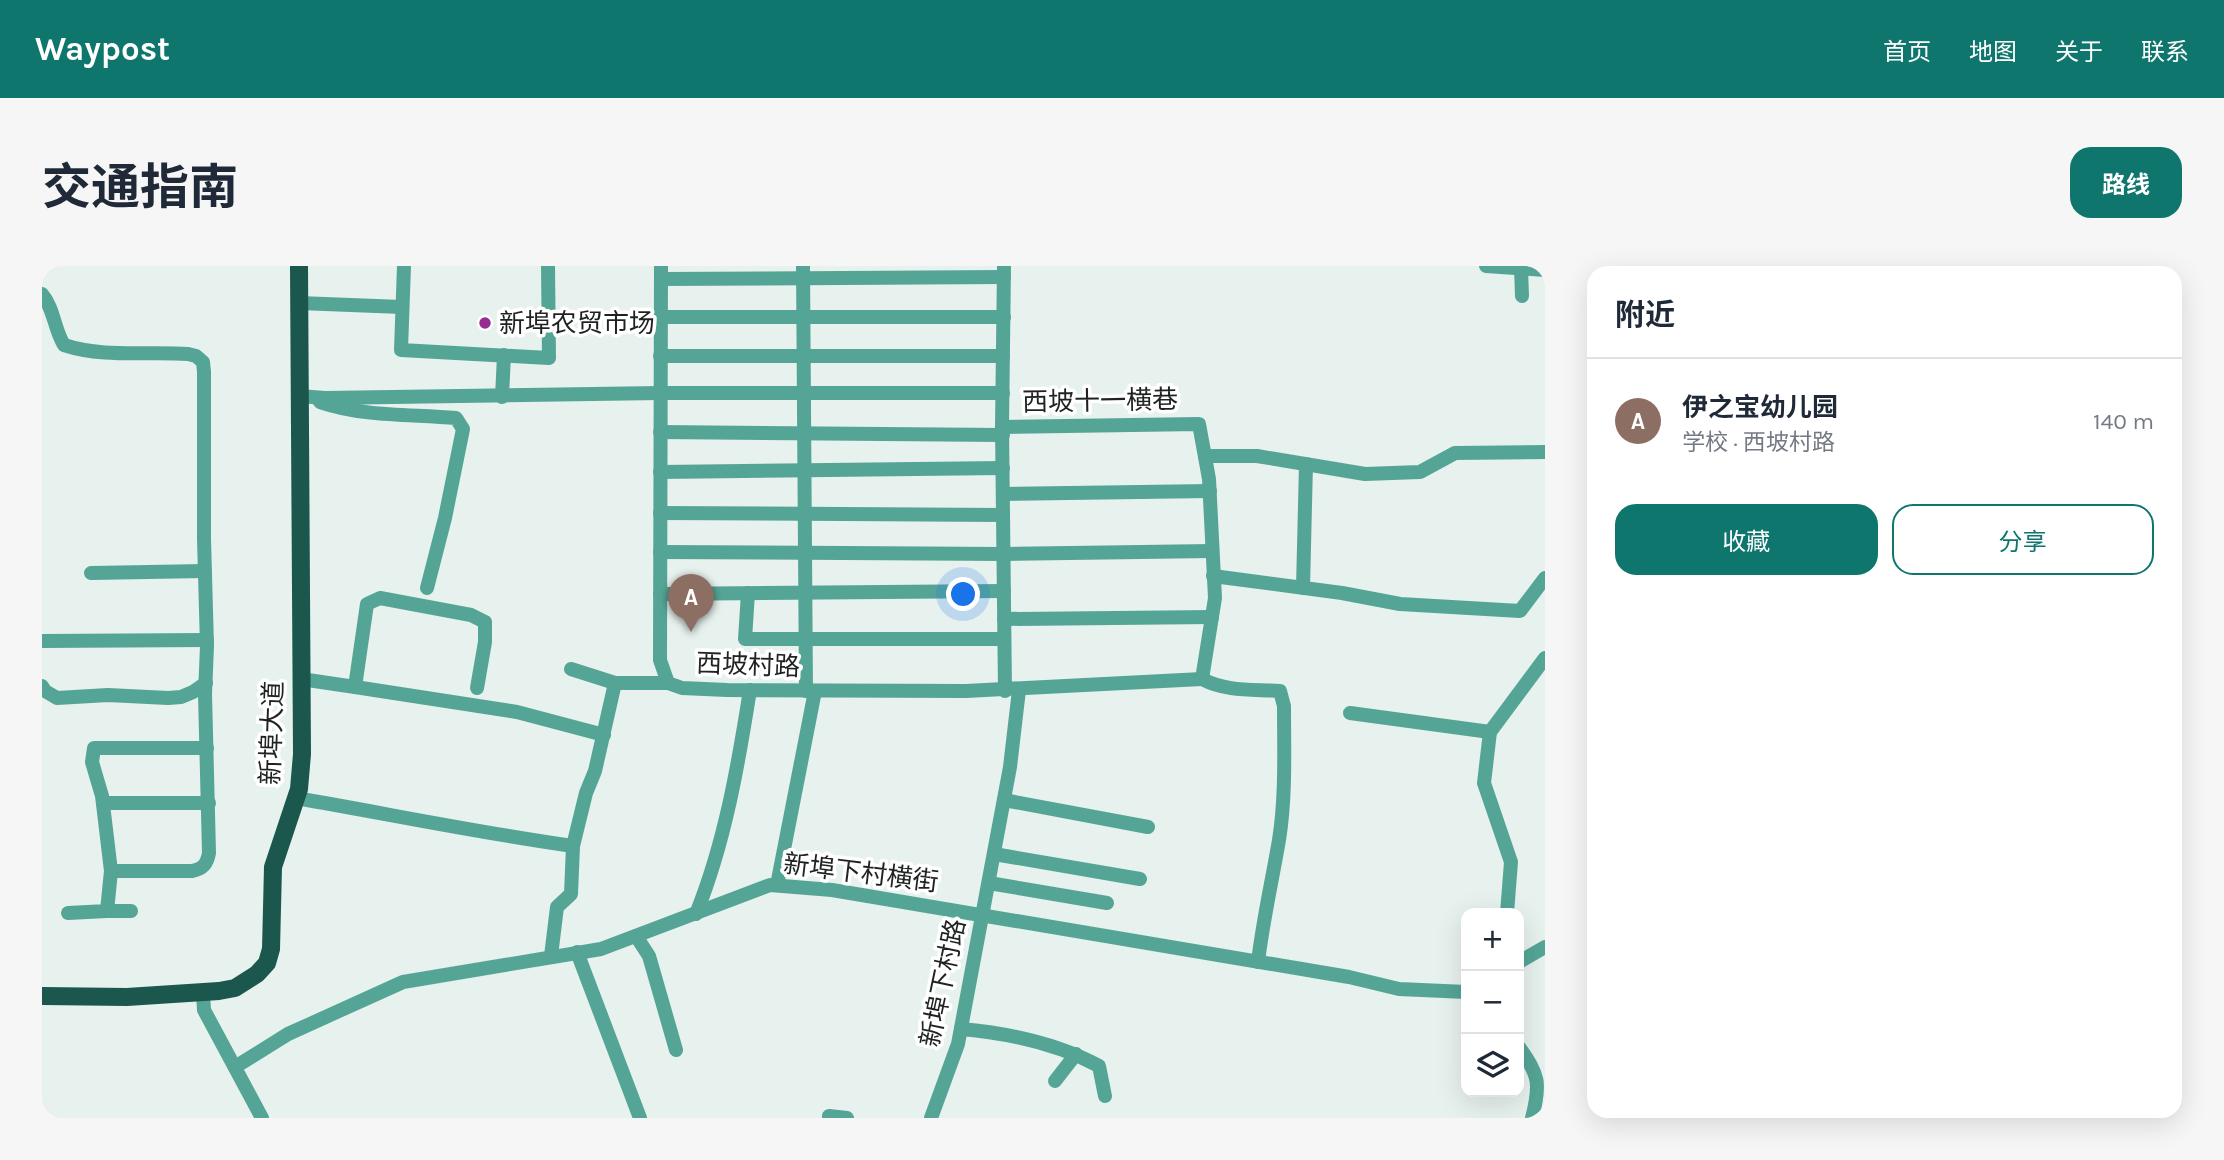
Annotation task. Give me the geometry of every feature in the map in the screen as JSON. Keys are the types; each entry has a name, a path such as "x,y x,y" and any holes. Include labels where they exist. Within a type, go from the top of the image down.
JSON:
{"main road":[{"name":"新埠大道","path":"45,1001 73,996 148,997 234,988 257,974 267,963 273,933 273,867 296,798 302,763 299,266"}],"street":[{"path":"404,266 401,350 550,358 548,266"},
{"path":"1489,266 1545,270"},
{"path":"1521,268 1522,296"},
{"path":"661,272 1004,272"},
{"name":"西坡村路","path":"661,272 660,660 668,683 682,688 750,690 1012,690 1202,679"},
{"path":"777,885 811,691 805,592 803,272"},
{"name":"新埠下村路","path":"931,1118 944,1087 961,1029 1016,725 1004,639 1004,272"},
{"path":"42,294 49,304 54,326 64,345 83,350 188,354 203,362 208,859 200,869 179,872 111,871"},
{"path":"299,303 402,307"},
{"path":"661,317 1004,317"},
{"path":"502,397 504,355"},
{"path":"660,356 1003,356"},
{"path":"299,396 325,398 660,393 1003,393"},
{"path":"299,396 339,408 382,415 456,418 463,429 427,588"},
{"name":"西坡十一横巷","path":"660,432 1002,431 1199,424 1205,456"},
{"path":"1258,961 1283,805 1284,706 1280,691 1240,690 1214,685 1202,679 1215,598 1210,492 1205,456 1257,456 1365,474 1420,472 1455,453 1545,452"},
{"path":"1303,588 1306,464"},
{"path":"660,472 1003,468"},
{"path":"1003,494 1210,492"},
{"path":"660,513 1003,515"},
{"path":"660,552 1004,554 1212,551"},
{"path":"91,573 205,571"},
{"path":"1213,576 1401,604 1520,611 1545,578"},
{"path":"660,594 1004,591"},
{"path":"748,593 745,639 1004,639"},
{"path":"355,687 368,604 380,598 471,615 485,622 485,642 477,688"},
{"path":"1004,619 1212,617"},
{"path":"42,641 207,640"},
{"path":"1507,908 1511,862 1484,783 1490,732 1545,658"},
{"path":"571,669 615,683 668,683"},
{"path":"301,679 517,712 604,735"},
{"path":"42,686 57,698 108,695 168,698 193,692 206,682"},
{"path":"551,956 557,907 571,894 573,846 604,735 615,683"},
{"path":"696,914 731,801 750,690"},
{"path":"1350,713 1490,732"},
{"path":"107,911 111,871 103,803 92,762 94,748 207,748"},
{"path":"296,798 372,810 461,829 573,846"},
{"path":"1004,800 1148,827"},
{"path":"103,803 209,803"},
{"path":"994,854 1140,879"},
{"path":"989,883 1107,902"},
{"name":"新埠下村横街","path":"234,1067 288,1034 403,982 601,948 770,885 832,890 982,914 1349,977 1399,989 1461,992"},
{"path":"68,913 131,911"},
{"path":"636,936 649,956 676,1051"},
{"path":"1524,959 1545,947"},
{"path":"577,952 640,1118"},
{"path":"203,993 204,1010 261,1118"},
{"path":"961,1029 982,1031 1076,1054 1099,1066 1105,1096"},
{"path":"1055,1082 1076,1054"},
{"path":"1524,1054 1535,1069 1537,1098 1532,1118"},
{"path":"829,1116 847,1118"},
{"path":"924,1118 931,1118"}],"place":[{"name":"新埠农贸市场","path":"485,323"},
{"name":"伊之宝幼儿园","path":"691,632"}]}
